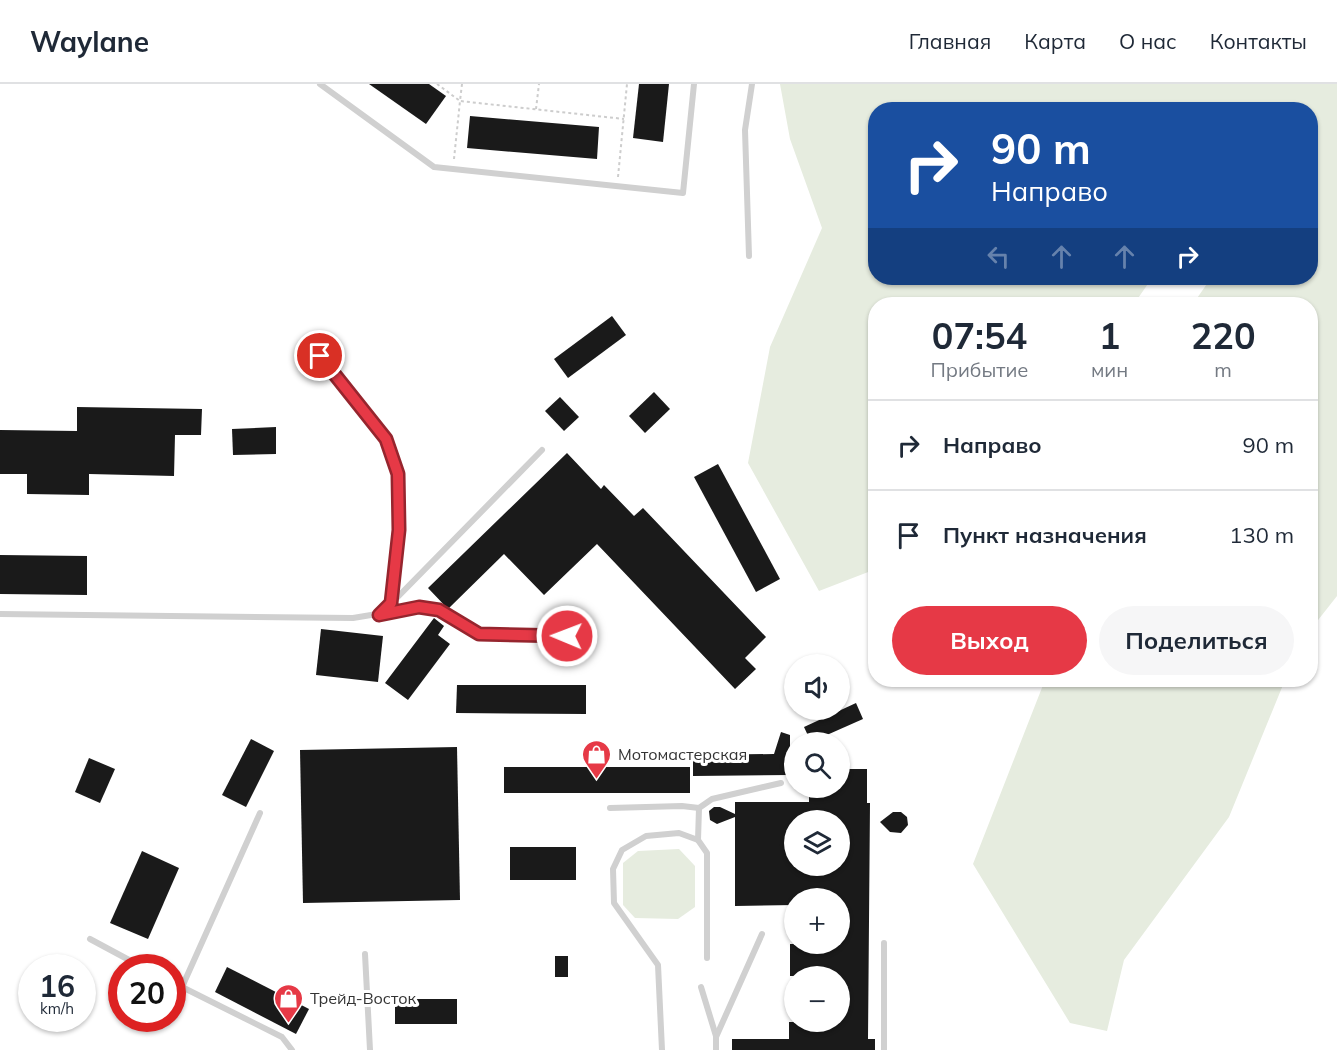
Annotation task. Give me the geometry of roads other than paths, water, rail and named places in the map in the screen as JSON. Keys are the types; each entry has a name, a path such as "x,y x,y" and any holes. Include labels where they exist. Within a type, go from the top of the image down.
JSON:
{"lane":[{"path":"320,84 434,167 683,193 694,84"},
{"path":"749,256 745,130 752,84"},
{"path":"320,356 386,439 394,457 398,474 399,530 391,603"},
{"path":"379,615 542,450"},
{"path":"0,614 353,618 419,607 439,610 479,634 567,636"},
{"path":"609,808 682,806 699,808 712,800 781,783"},
{"path":"698,840 699,808"},
{"path":"186,978 260,813"},
{"path":"662,1050 658,965 614,903 613,869 622,850 646,836 679,833 698,840 707,853 707,958"},
{"path":"716,1036 762,934"},
{"path":"90,939 118,954"},
{"path":"884,943 885,1050"},
{"path":"365,954 370,1050"},
{"path":"701,987 716,1036 716,1050"},
{"path":"186,989 282,1037 292,1050"}],"place":[{"name":"Мотомастерская","path":"597,780"},
{"name":"Трейд-Восток","path":"289,1024"}]}
